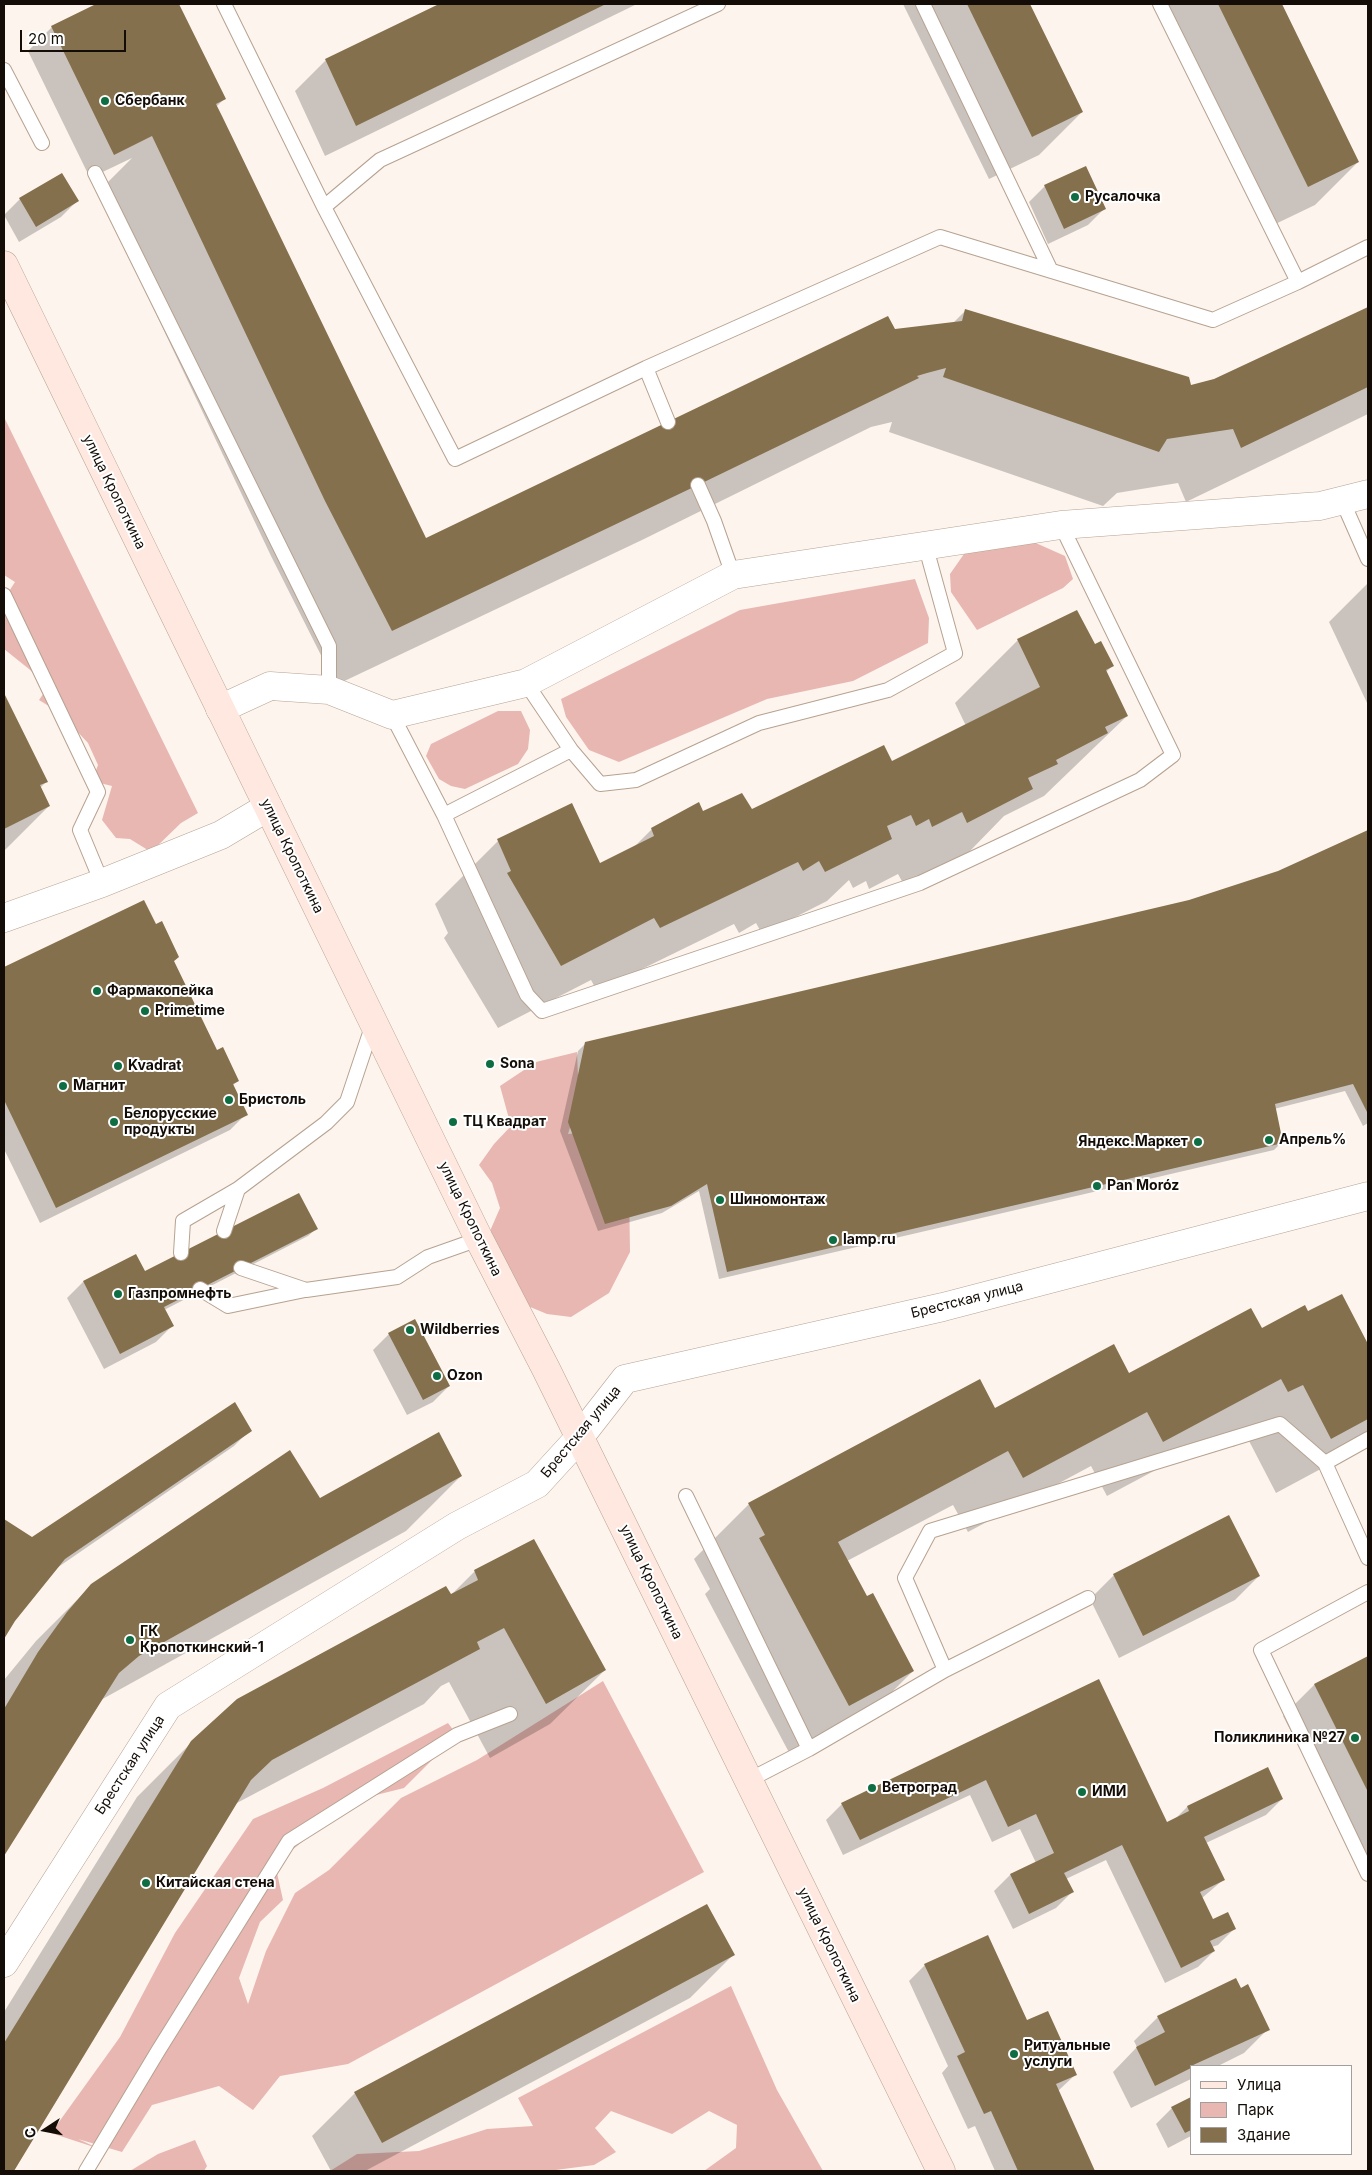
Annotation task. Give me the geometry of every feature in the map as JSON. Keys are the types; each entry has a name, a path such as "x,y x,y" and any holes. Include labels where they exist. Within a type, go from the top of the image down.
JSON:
{"main road":[{"name":"улица Кропоткина","path":"4,265 374,1021 478,1239 750,1780 832,1952 941,2171"}],"street":[{"path":"220,709 270,686 329,690 392,715 526,683 733,575 924,544 1061,525 1320,506 1368,494"},
{"path":"4,918 102,883 221,834 268,807"},
{"name":"Брестская улица","path":"4,1963 168,1706 457,1526 537,1484 579,1438 625,1379 943,1307 1368,1196"}],"lane":[{"path":"224,4 324,207 455,459 646,368 940,237 1213,320 1298,282 1368,247"},
{"path":"324,207 380,160 718,4"},
{"path":"923,4 1051,271"},
{"path":"1160,4 1298,282"},
{"path":"4,70 42,143"},
{"path":"95,173 329,646 329,690"},
{"path":"646,368 668,422"},
{"path":"698,485 714,521 733,575"},
{"path":"1342,500 1368,559"},
{"path":"392,715 444,815 527,994 542,1011 920,884 1140,780 1173,755 1061,525"},
{"path":"526,683 571,750 600,784 636,780 759,723 888,690 955,652 924,544"},
{"path":"4,595 98,792 80,830 102,883"},
{"path":"444,815 571,750"},
{"path":"181,1253 183,1221 238,1189 326,1123 347,1102 374,1021"},
{"path":"224,1231 238,1189"},
{"path":"200,1289 228,1306 306,1290 396,1277 428,1257 478,1239"},
{"path":"241,1268 306,1290"},
{"path":"945,1670 905,1578 930,1531 1280,1424 1325,1463 1368,1558"},
{"path":"1325,1463 1368,1439"},
{"path":"686,1496 810,1750"},
{"path":"1368,1592 1261,1650 1368,1874"},
{"path":"750,1780 810,1750 945,1670 1088,1598"},
{"path":"86,2171 158,2051 289,1841 457,1735 510,1714"}],"green space":[{"path":"4,417 198,813 181,823 151,852 130,839 116,838 102,820 112,786 92,781 98,765 88,743 60,713 39,700 48,687 4,649 4,599 15,582 4,575"},
{"path":"1029,540 1065,556 1073,579 1063,588 977,630 951,592 950,574 964,554 996,545"},
{"path":"915,579 929,618 928,643 853,681 767,699 619,762 589,750 566,717 561,699 740,610"},
{"path":"498,711 521,711 530,730 528,749 518,764 465,789 451,786 439,779 426,756 431,744"},
{"path":"577,1052 579,1099 568,1134 593,1131 629,1187 630,1252 609,1293 571,1317 547,1314 523,1304 490,1231 500,1208 492,1183 479,1165 494,1144 511,1126 500,1086 536,1062"},
{"path":"603,1681 704,1872 348,2064 280,2076 253,2110 219,2086 152,2105 122,2152 78,2139 100,2149 51,2133 120,2037 175,1933 253,1819 323,1788 448,1723 457,1735 404,1788 352,1801 275,1864 283,1900 260,1922 239,1978 248,2004 266,1951 295,1893 329,1870 401,1798 477,1760"},
{"path":"731,1986 777,2090 823,2171 704,2171 736,2148 737,2125 709,2111 672,2134 611,2111 595,2128 616,2152 594,2165 548,2171 330,2171 357,2154 419,2151 487,2129 533,2126 518,2098"},
{"path":"195,2140 207,2166 204,2171 130,2171 158,2154"}],"building":[{"path":"96,4 179,4 226,99 216,104 426,538 888,316 895,329 962,321 965,309 1189,377 1191,385 1214,379 1368,307 1368,387 1241,448 1233,429 1167,439 1159,452 943,377 946,368 917,376 919,378 392,631 325,501 152,136 114,155 51,26"},
{"path":"439,4 606,4 356,126 325,59"},
{"path":"967,4 1030,4 1083,112 1032,137"},
{"path":"1218,4 1282,4 1359,162 1308,187"},
{"name":"Русалочка","path":"1086,166 1106,209 1064,229 1044,185"},
{"path":"62,173 79,201 36,227 19,198"},
{"path":"1077,610 1095,644 1101,641 1114,666 1106,670 1128,716 1105,727 1108,733 1056,760 1058,764 1028,778 1033,789 967,823 962,812 932,827 929,819 916,826 911,815 887,826 892,839 825,872 819,861 803,871 798,862 660,928 654,918 561,966 507,873 511,871 497,839 572,803 600,863 654,836 651,828 699,802 703,811 742,793 752,809 884,745 892,761 1040,687 1017,639"},
{"path":"4,693 48,782 40,785 50,806 4,829"},
{"path":"1368,830 1368,1114 1353,1084 1275,1104 1283,1143 727,1272 707,1184 671,1206 605,1224 568,1122 585,1042 1189,900 1278,871"},
{"name":"Kvadrat","path":"144,900 156,924 162,921 179,957 174,961 217,1050 223,1047 239,1081 233,1084 248,1115 56,1208 4,1100 4,967"},
{"path":"299,1193 318,1229 164,1307 174,1326 120,1354 83,1281 136,1254 145,1271"},
{"path":"1342,1294 1368,1344 1368,1419 1331,1439 1303,1385 1288,1392 1281,1379 1163,1442 1147,1412 1023,1478 1008,1451 838,1542 867,1596 873,1593 914,1671 849,1706 759,1538 765,1535 748,1503 980,1379 995,1408 1114,1344 1129,1373 1251,1308 1262,1328 1305,1305 1308,1311"},
{"path":"415,1319 450,1386 423,1400 388,1333"},
{"path":"235,1402 252,1431 65,1559 15,1621 4,1639 4,1519 32,1537"},
{"name":"ГК Кропоткинский-1","path":"439,1432 462,1476 139,1656 119,1673 4,1856 4,1709 38,1652 67,1612 91,1584 290,1450 320,1498"},
{"path":"1229,1515 1260,1576 1143,1636 1113,1574"},
{"name":"Китайская стена","path":"534,1539 606,1670 546,1704 504,1628 477,1642 480,1649 272,1760 251,1780 14,2171 4,2171 4,2043 191,1741 237,1699 446,1586 451,1594 478,1580 474,1570"},
{"name":"Поликлиника №27","path":"1368,1656 1368,1792 1314,1684"},
{"path":"1099,1679 1167,1822 1189,1811 1187,1806 1268,1767 1283,1799 1204,1837 1225,1880 1200,1892 1213,1919 1228,1912 1236,1929 1210,1941 1215,1951 1181,1968 1122,1845 1064,1873 1074,1892 1029,1914 1010,1874 1054,1853 1036,1814 1008,1827 986,1780 860,1840 841,1803"},
{"path":"707,1904 735,1955 382,2143 354,2092"},
{"name":"Ритуальные услуги","path":"988,1935 1027,2020 1048,2011 1077,2075 1056,2084 1095,2171 1018,2171 991,2111 984,2114 957,2056 965,2052 924,1964"},
{"path":"1236,1978 1241,1988 1248,1984 1270,2030 1190,2065 1190,2068 1155,2086 1136,2047 1165,2032 1157,2016"},
{"path":"1190,2098 1190,2130 1185,2133 1171,2107"}],"place":[{"name":"Сбербанк","path":"105,101"},
{"name":"Русалочка","path":"1075,197"},
{"name":"Фармакопейка","path":"97,991"},
{"name":"Primetime","path":"145,1011"},
{"name":"Sona","path":"490,1064"},
{"name":"Kvadrat","path":"118,1066"},
{"name":"Магнит","path":"63,1086"},
{"name":"Бристоль","path":"229,1100"},
{"name":"Белорусские продукты","path":"114,1122"},
{"name":"ТЦ Квадрат","path":"453,1122"},
{"name":"Апрель%","path":"1269,1140"},
{"name":"Яндекс.Маркет","path":"1198,1142"},
{"name":"Pan Moróz","path":"1097,1186"},
{"name":"Шиномонтаж","path":"720,1200"},
{"name":"lamp.ru","path":"833,1240"},
{"name":"Газпромнефть","path":"118,1294"},
{"name":"Wildberries","path":"410,1330"},
{"name":"Ozon","path":"437,1376"},
{"name":"ГК Кропоткинский-1","path":"130,1640"},
{"name":"Поликлиника №27","path":"1355,1738"},
{"name":"Ветроград","path":"872,1788"},
{"name":"ИМИ","path":"1082,1792"},
{"name":"Китайская стена","path":"146,1883"},
{"name":"Ритуальные услуги","path":"1014,2054"}]}
